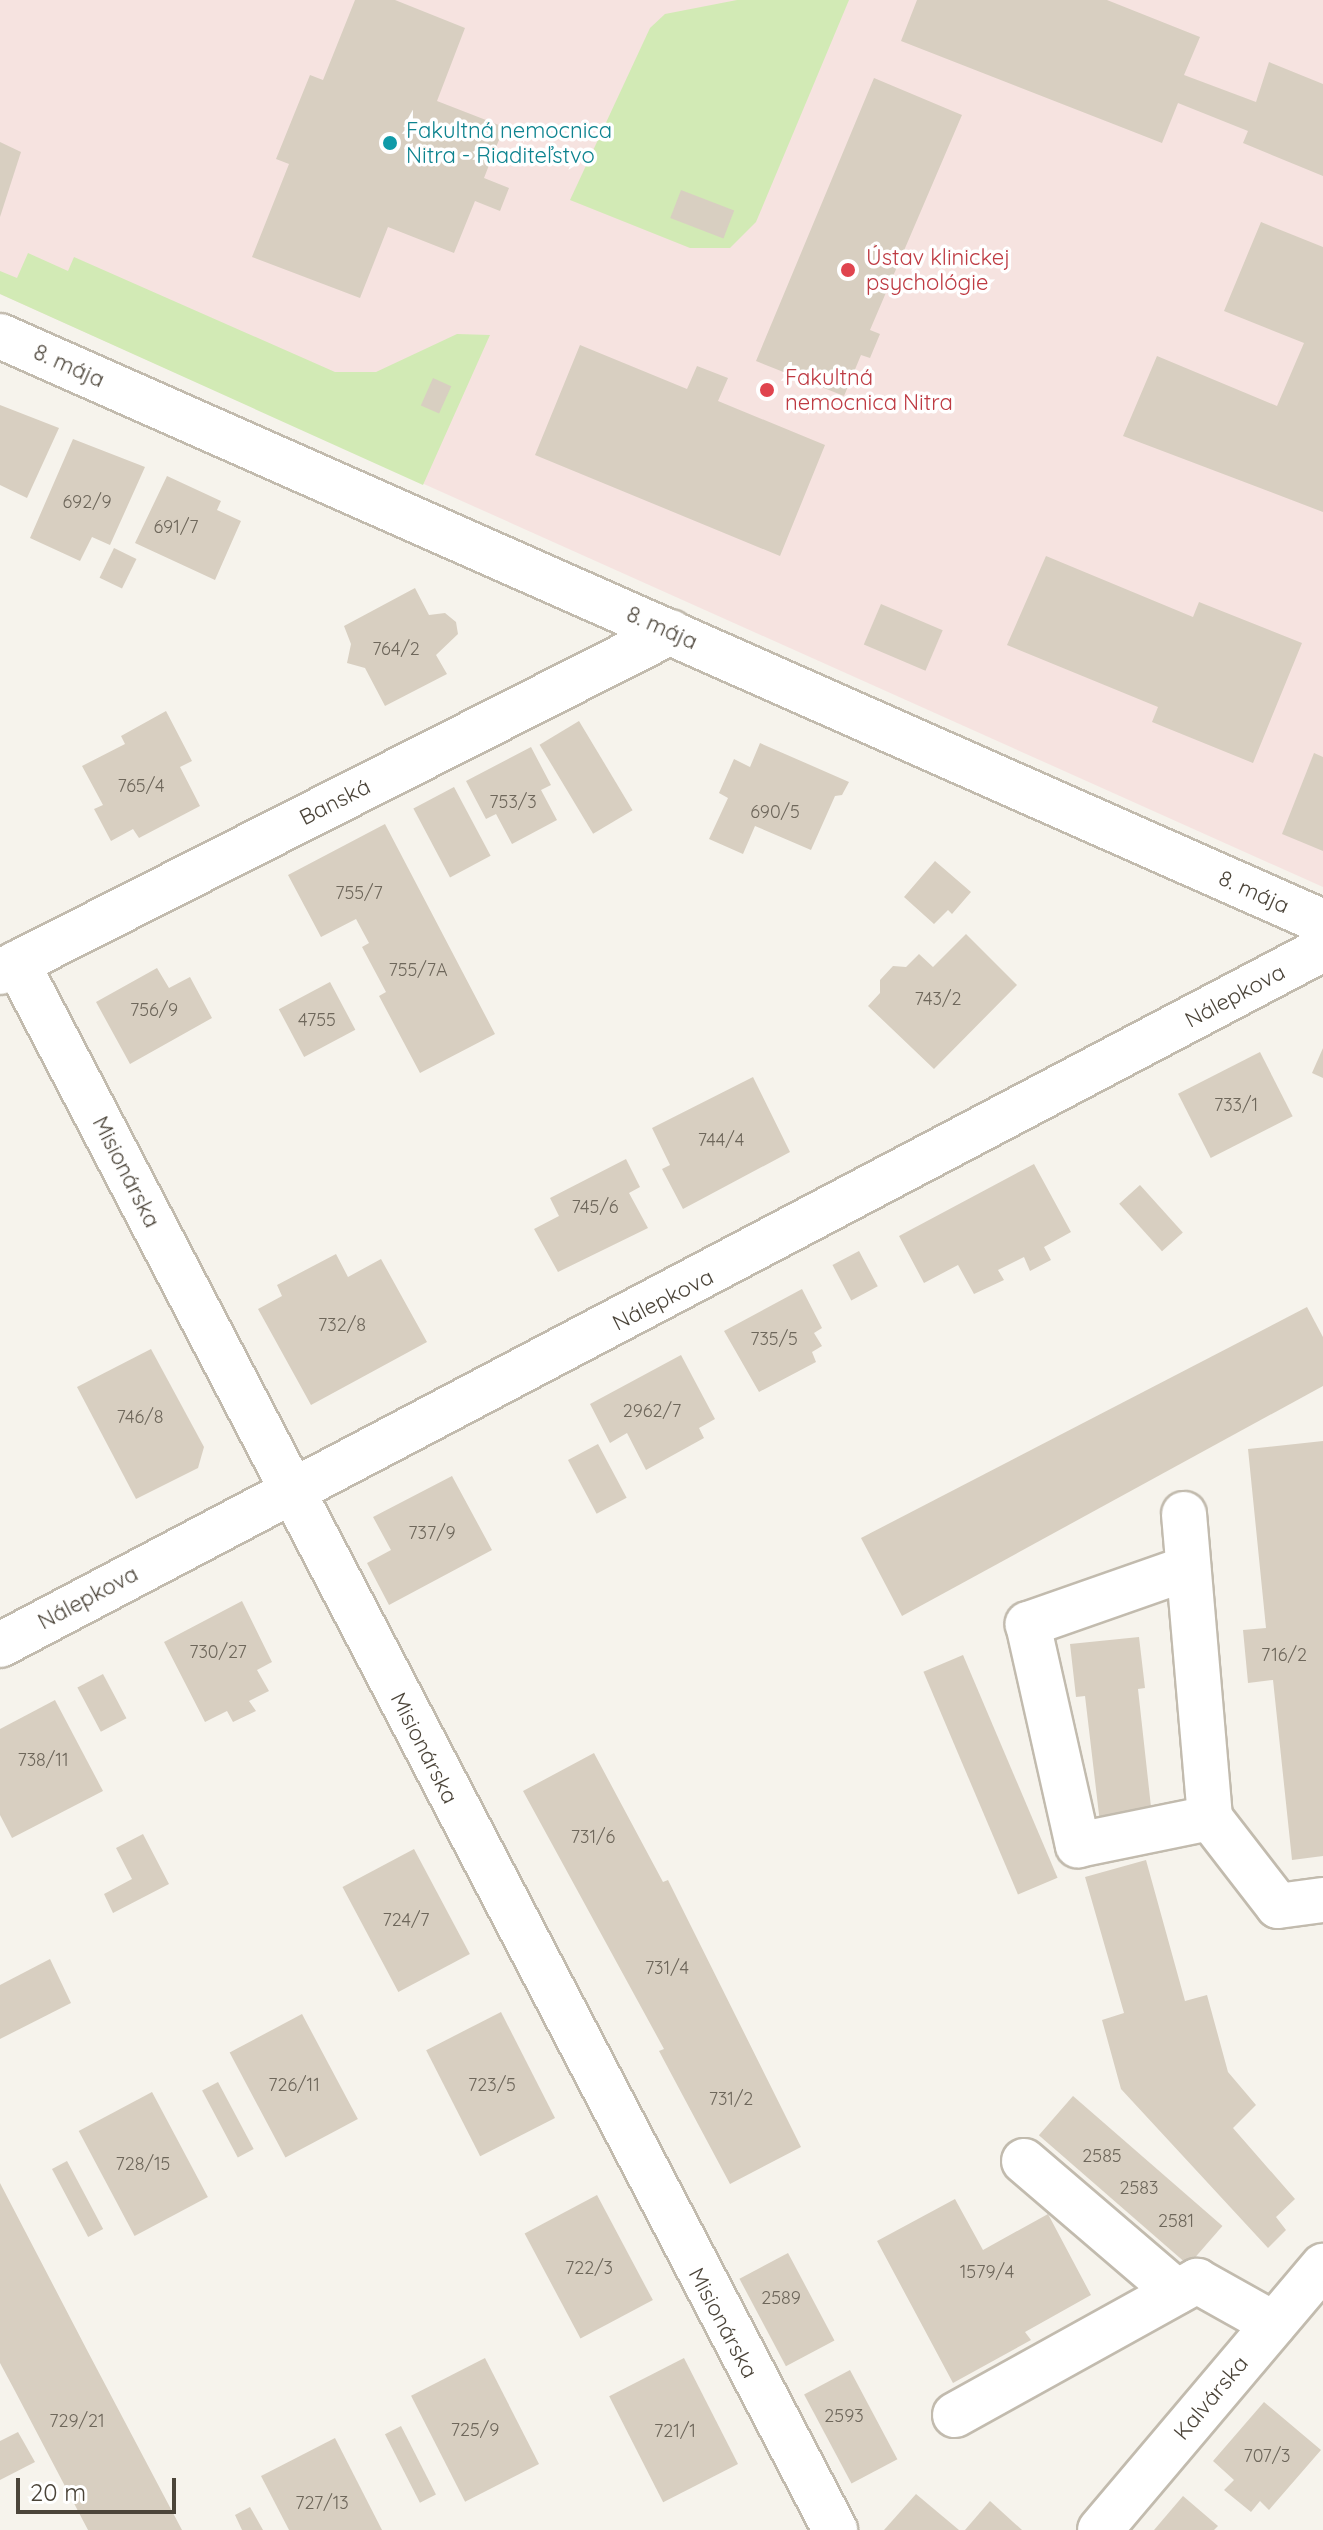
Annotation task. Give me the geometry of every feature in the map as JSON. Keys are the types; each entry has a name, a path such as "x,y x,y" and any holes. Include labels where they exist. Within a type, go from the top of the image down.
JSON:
{"street":[{"name":"8. mája","path":"0,336 1323,922"},
{"name":"Banská","path":"9,967 671,632"},
{"name":"Nálepkova","path":"0,1645 291,1491 697,1283 1323,949"},
{"name":"Misionárska","path":"9,967 291,1491 835,2530"},
{"path":"1184,1514 1210,1818 1278,1906 1323,1900"},
{"path":"1188,1568 1028,1624 1078,1845 1210,1818"},
{"path":"1024,2161 1177,2292"},
{"name":"Kalvárska","path":"1100,2530 1323,2266"},
{"path":"955,2415 1197,2281 1274,2324"}],"shaded area":[{"name":"Fakultná nemocnica Nitra","path":"0,0 1323,0 1323,887 0,294"}],"green space":[{"path":"737,0 849,0 756,222 730,248 690,248 570,200 650,28 665,14"},
{"path":"28,253 68,271 74,257 335,372 376,372 457,334 490,335 423,485 0,294 0,271 17,278"}],"building":[{"name":"Fakultná nemocnica Nitra - Riaditeľstvo","path":"355,0 395,0 465,28 437,101 504,127 484,178 509,188 500,211 475,201 454,253 388,227 360,298 252,257 289,164 276,159 310,75 323,80"},
{"path":"917,0 1107,0 1200,37 1184,75 1256,102 1269,62 1323,84 1323,176 1243,143 1248,131 1178,103 1162,143 901,41"},
{"path":"874,78 962,115 870,330 880,334 870,358 861,355 844,396 756,361"},
{"path":"0,142 21,152 0,217"},
{"path":"681,190 734,210 723,238 670,218"},
{"path":"1261,222 1323,247 1323,512 1123,436 1157,356 1277,406 1304,343 1224,311"},
{"path":"580,345 687,389 697,366 728,378 718,401 825,445 780,556 535,455"},
{"path":"433,378 451,386 439,414 421,405"},
{"path":"0,405 59,428 27,498 0,485"},
{"path":"73,439 145,467 110,545 92,537 80,561 30,538"},
{"path":"167,476 221,501 217,510 241,521 215,580 135,543"},
{"path":"114,548 136,559 122,589 100,578"},
{"path":"1046,556 1193,617 1199,602 1302,643 1253,763 1152,722 1158,707 1007,645"},
{"path":"415,588 429,615 445,613 456,622 458,634 436,655 447,674 385,706 365,668 347,663 351,644 344,626"},
{"path":"881,604 943,630 925,671 864,645"},
{"path":"166,711 192,761 180,767 200,806 139,838 133,829 111,841 94,809 103,805 82,766 125,744 121,736"},
{"path":"579,721 633,810 593,834 540,745"},
{"path":"760,743 849,782 842,795 835,796 811,850 755,826 743,854 709,839 728,798 719,793 734,759 750,767"},
{"path":"531,747 551,785 541,790 557,820 512,844 496,814 486,819 466,781"},
{"path":"1314,753 1323,757 1323,851 1282,834"},
{"path":"454,787 491,856 450,877 413,809"},
{"path":"385,824 495,1034 420,1073 379,996 386,992 362,947 369,943 356,919 321,937 288,875"},
{"path":"935,861 971,892 952,914 948,910 934,924 904,897"},
{"path":"966,934 1017,985 934,1069 868,1006 880,993 880,980 893,966 906,967 919,954 933,967"},
{"path":"157,968 169,988 190,977 212,1018 130,1064 96,1002"},
{"path":"330,982 355,1030 304,1057 279,1009"},
{"path":"1323,1048 1323,1078 1312,1073"},
{"path":"1260,1052 1293,1116 1211,1158 1178,1094"},
{"path":"753,1077 790,1152 683,1209 662,1169 670,1165 652,1128"},
{"path":"626,1159 640,1187 629,1193 648,1228 558,1272 534,1229 559,1216 550,1198"},
{"path":"1034,1164 1071,1232 1044,1247 1051,1260 1030,1271 1024,1257 998,1270 1004,1280 974,1294 958,1265 924,1283 899,1236"},
{"path":"1140,1185 1183,1233 1162,1251 1119,1204"},
{"path":"859,1251 878,1286 851,1300 833,1265"},
{"path":"336,1254 348,1277 381,1259 427,1342 311,1405 258,1309 282,1296 277,1285"},
{"path":"802,1289 822,1328 814,1333 822,1346 812,1352 816,1362 759,1392 724,1331"},
{"path":"1307,1307 1323,1337 1323,1386 902,1616 861,1538"},
{"path":"151,1349 204,1447 198,1468 136,1499 77,1387"},
{"path":"681,1355 715,1419 699,1428 704,1438 646,1470 627,1433 610,1443 590,1404"},
{"path":"1323,1441 1323,1856 1292,1860 1273,1680 1248,1683 1243,1630 1266,1628 1248,1449"},
{"path":"598,1444 627,1498 597,1514 568,1460"},
{"path":"452,1476 492,1550 389,1605 367,1563 391,1550 373,1517"},
{"path":"242,1601 272,1662 257,1670 269,1691 249,1701 256,1711 233,1722 227,1711 205,1722 164,1642"},
{"path":"1139,1637 1145,1688 1138,1689 1152,1816 1100,1823 1085,1696 1076,1697 1070,1644"},
{"path":"963,1655 1058,1878 1018,1895 923,1672"},
{"path":"103,1674 126,1718 101,1732 77,1688"},
{"path":"55,1700 103,1791 12,1838 0,1815 0,1729"},
{"path":"594,1753 663,1882 668,1880 801,2147 730,2184 659,2051 664,2049 523,1791"},
{"path":"143,1834 169,1884 113,1913 104,1894 132,1879 116,1848"},
{"path":"414,1849 470,1954 398,1992 342,1887"},
{"path":"1146,1860 1185,2001 1207,1995 1228,2072 1256,2105 1233,2128 1295,2199 1276,2217 1286,2230 1268,2248 1121,2089 1102,2020 1124,2013 1085,1877"},
{"path":"50,1959 71,2003 0,2039 0,1985"},
{"path":"501,2012 555,2118 480,2156 426,2050"},
{"path":"302,2014 358,2119 285,2158 230,2052"},
{"path":"218,2082 254,2149 238,2158 202,2090"},
{"path":"152,2092 208,2197 135,2236 79,2131"},
{"path":"1073,2096 1222,2226 1188,2265 1039,2135"},
{"path":"67,2161 103,2229 88,2237 52,2169"},
{"path":"0,2183 182,2530 88,2530 0,2363"},
{"path":"597,2195 653,2300 580,2339 525,2233"},
{"path":"955,2199 983,2250 1048,2214 1091,2295 1025,2332 1031,2340 953,2383 877,2241"},
{"path":"788,2253 834,2340 786,2366 739,2279"},
{"path":"485,2358 539,2464 465,2502 411,2396"},
{"path":"684,2358 738,2464 663,2502 609,2396"},
{"path":"850,2370 897,2459 852,2484 804,2394"},
{"path":"1264,2402 1321,2450 1269,2510 1260,2501 1251,2512 1224,2490 1234,2480 1213,2461"},
{"path":"401,2426 436,2495 420,2503 385,2434"},
{"path":"18,2432 35,2462 0,2480 0,2441"},
{"path":"335,2438 382,2530 289,2530 261,2476"},
{"path":"916,2494 959,2530 884,2530"},
{"path":"1183,2496 1218,2526 1214,2530 1154,2530"},
{"path":"990,2501 1022,2530 965,2530"},
{"path":"250,2507 263,2530 242,2530 235,2515"}],"place":[{"name":"Fakultná nemocnica Nitra - Riaditeľstvo","path":"390,143"},
{"name":"Ústav klinickej psychológie","path":"848,270"},
{"name":"Fakultná nemocnica Nitra","path":"767,390"}]}
